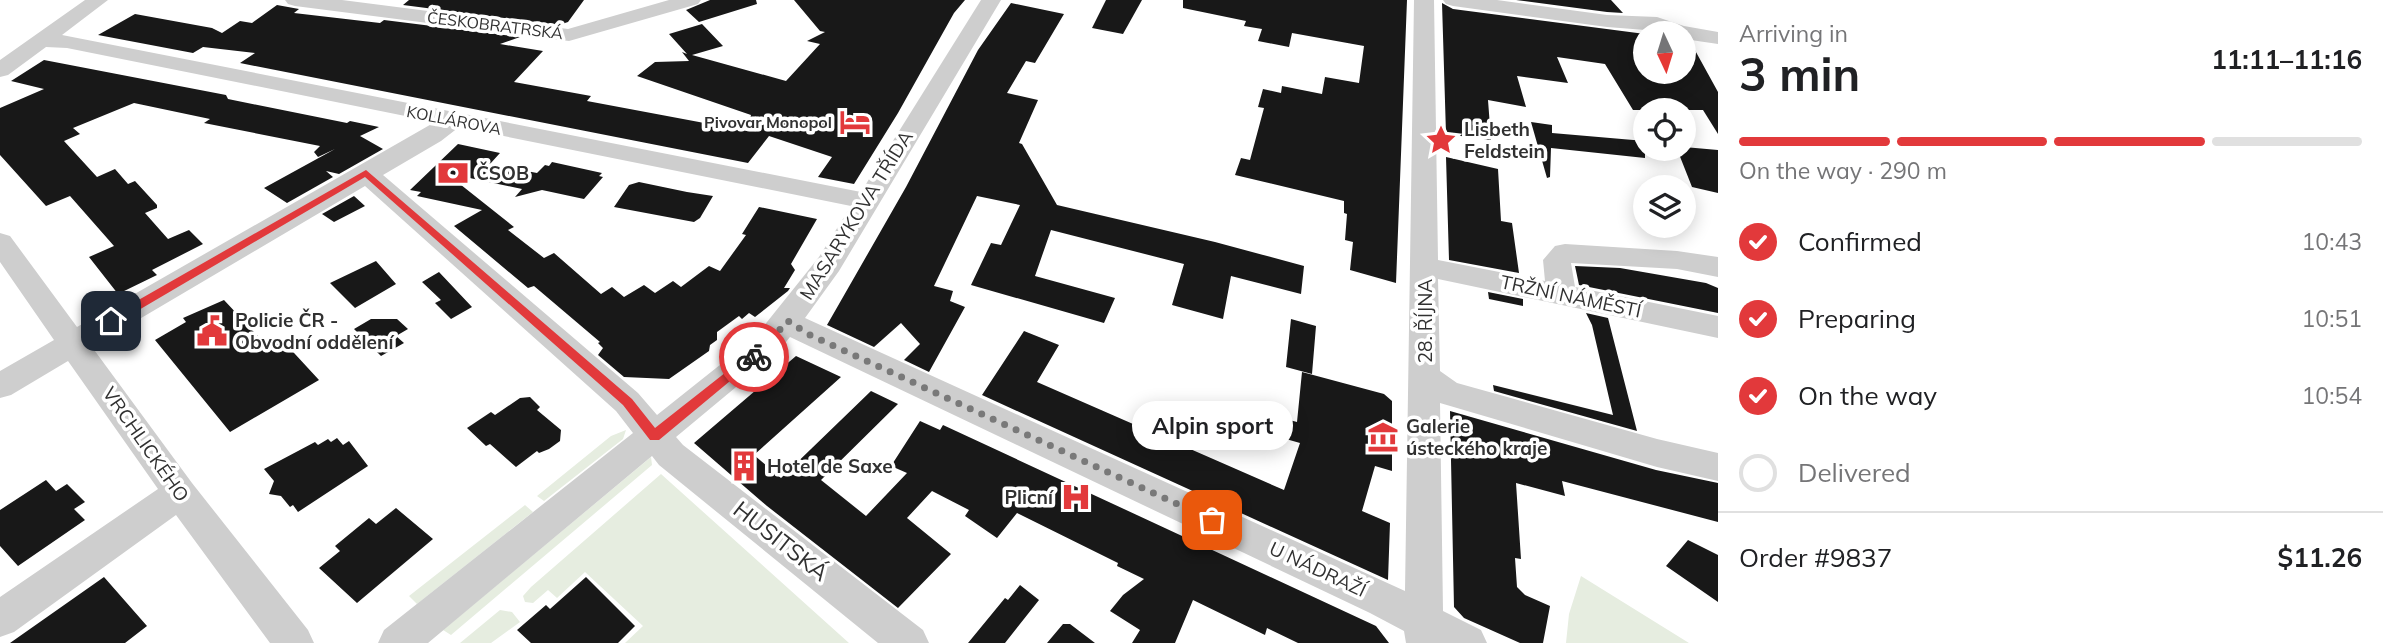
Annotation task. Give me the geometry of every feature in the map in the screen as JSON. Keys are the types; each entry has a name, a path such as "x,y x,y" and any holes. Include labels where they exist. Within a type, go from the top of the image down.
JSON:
{"street":[{"path":"0,70 99,0"},
{"name":"ČESKOBRATRSKÁ","path":"295,0 569,35 691,0"},
{"name":"MASARYKOVA TŘÍDA","path":"398,643 750,360 788,321 829,264 991,0"},
{"name":"28. ŘÍJNA","path":"1424,0 1424,633"},
{"path":"1452,0 1607,21 1633,22"},
{"path":"1675,21 1710,17"},
{"path":"1696,35 1718,38"},
{"name":"KOLLÁROVA","path":"40,40 67,42 867,201"},
{"path":"0,386 432,136 453,120"},
{"name":"HUSITSKÁ","path":"366,173 627,402 671,455 909,643"},
{"name":"VRCHLICKÉHO","path":"0,242 180,493 295,643"},
{"path":"1561,293 1557,260 1566,253 1677,260 1718,267"},
{"name":"TRŽNÍ NÁMĚSTÍ","path":"1424,273 1439,270 1718,327"},
{"name":"U NÁDRAŽÍ","path":"788,321 808,334 1384,600 1424,633 1467,643"},
{"path":"1425,376 1433,385 1448,393 1657,453 1718,467"},
{"path":"0,619 180,493"}],"shaded area":[{"path":"626,430 623,439 544,501 537,496 611,436"},
{"path":"651,457 652,465 451,635 443,630"},
{"path":"661,474 849,643 625,643 643,626 585,572 557,598 548,590 533,603 525,602 523,596 531,587"},
{"path":"525,505 533,512 417,604 409,596"},
{"path":"1581,576 1689,643 1566,643 1569,614"},
{"path":"500,610 512,612 520,622 491,643 460,643"}],"building":[{"path":"409,0 584,0 568,22 559,25 403,5"},
{"path":"710,0 756,0 757,4 699,22 686,10"},
{"path":"794,0 965,0 954,13 898,113 854,184 818,177 832,157 769,136 748,163 240,63 255,53 203,47 193,53 98,35 135,14 212,28 222,33 240,21 252,23 277,5 299,9 294,13 380,23 384,20 520,37 500,44 543,51 514,82 591,96 587,101 747,131 751,115 637,76 655,62 689,61 682,52 687,54 669,34 702,24 723,46 692,55 786,81 820,44 807,41 825,32 820,31"},
{"path":"1106,0 1142,0 1123,34 1092,28"},
{"path":"1183,0 1407,0 1396,283 1350,270 1353,242 1345,240 1347,214 1344,213 1344,201 1235,175 1241,158 1250,160 1264,108 1258,107 1263,89 1281,93 1282,86 1322,94 1325,77 1359,83 1364,46 1292,33 1289,47 1258,41 1262,29 1244,26 1246,21 1183,8"},
{"path":"1516,0 1611,0 1623,13 1607,12"},
{"path":"1011,3 1064,14 1035,63 1026,61 1007,93 1038,100 1019,143 1057,205 1304,266 1301,294 1231,276 1223,319 1172,305 1184,264 1051,230 1035,276 1115,298 1104,323 971,285 991,243 1001,245 1020,205 977,196 934,286 953,291 950,301 965,307 929,372 904,360 920,344 901,323 874,347 827,325 906,187 978,50"},
{"path":"1442,3 1453,9 1633,32 1633,84 1696,84 1696,52 1718,92 1718,134 1703,110 1696,110 1696,98 1633,98 1633,110 1605,64 1557,57 1568,83 1517,76 1526,107 1488,100 1491,140 1446,134"},
{"path":"44,60 226,95 228,99 347,123 350,121 379,127 360,136 383,149 339,174 326,171 333,177 287,203 264,188 335,149 318,157 314,152 320,146 204,123 210,119 134,103 73,128 80,134 64,141 97,177 115,169 128,184 135,181 157,205 157,208 145,213 168,239 189,230 203,244 152,270 157,275 118,294 89,257 114,246 70,196 46,206 0,155 0,108 44,89 11,81"},
{"path":"1531,122 1552,125 1552,133 1633,140 1633,157 1551,148 1550,177 1547,178"},
{"path":"458,144 500,153 490,164 537,173 552,162 602,173 599,176 603,177 584,199 542,190 515,197 522,189 446,173 514,227 508,230 544,258 554,253 601,294 612,287 624,297 644,285 655,293 673,281 681,287 709,266 720,271 746,235 742,234 759,207 817,219 791,264 795,270 784,288 790,288 788,291 755,317 749,313 742,319 739,316 717,332 717,340 710,345 709,351 669,379 624,377 598,355 603,348 598,343 600,342 534,286 528,288 454,226 482,210 417,196 421,192 410,190"},
{"path":"1696,148 1718,150 1718,193 1696,188 1696,175 1687,175 1682,161 1696,161"},
{"path":"1446,157 1498,169 1501,221 1512,223 1519,273 1449,260"},
{"path":"639,182 713,196 700,218 694,222 614,207 629,185"},
{"path":"354,196 365,206 334,222 322,214"},
{"path":"376,261 396,284 355,308 330,283"},
{"path":"1575,266 1620,268 1706,283 1718,288 1718,313 1579,285"},
{"path":"439,272 472,307 451,319 435,303 441,300 422,282"},
{"path":"1488,292 1523,299 1523,306 1489,299"},
{"path":"224,300 269,348 283,341 319,380 230,432 155,340 186,322 183,318"},
{"path":"1586,313 1608,318 1637,431 1494,391 1493,385 1613,415 1592,325"},
{"path":"371,319 397,319 408,329 396,336 404,343 381,356 354,329"},
{"path":"1291,319 1316,326 1312,374 1286,367"},
{"path":"1024,331 1059,345 1037,382 1284,490 1300,443 1254,430 1256,411 1297,422 1302,372 1384,394 1392,401 1392,471 1375,466 1362,511 1390,523 1388,580 982,395"},
{"path":"796,356 841,377 754,455 781,478 871,391 898,404 821,480 866,516 907,473 891,466 920,421 940,430 943,425 1376,626 1389,643 1298,643 1267,628 1265,635 1193,600 1175,643 1132,643 1140,630 1110,611 1123,595 1144,579 1117,566 1118,563 1017,513 997,538 965,516 969,510 932,491 907,518 951,554 898,608 767,506 694,443"},
{"path":"530,397 540,407 537,410 561,430 560,441 549,449 539,453 537,451 516,467 490,444 486,446 467,428 491,412 495,415 520,398"},
{"path":"1450,411 1656,470 1718,483 1718,522 1562,481 1565,496 1516,483 1521,559 1515,558 1517,587 1525,595 1550,606 1543,643 1520,643 1464,618 1454,607"},
{"path":"337,438 343,445 349,441 368,466 298,512 281,496 269,494 274,481 264,469 315,442 318,445 328,439 331,442"},
{"path":"46,480 56,491 67,484 85,502 74,509 85,520 18,566 0,546 0,510"},
{"path":"396,508 433,539 357,603 319,568 340,551 335,546 369,518 376,524"},
{"path":"1688,540 1718,555 1718,602 1666,566"},
{"path":"104,577 147,626 125,643 10,643"},
{"path":"586,577 635,626 618,643 531,643 517,630 546,605 550,609"},
{"path":"1020,585 1039,600 1005,643 968,643 1005,598 1008,600"},
{"path":"1063,624 1070,624 1095,643 1047,643"}],"way so far":[{"path":"754,357 788,321 808,334 1212,520"}],"place":[{"name":"Pivovar Monopol","path":"855,122"},
{"name":"Lisbeth Feldstein","path":"1441,140"},
{"name":"ČSOB","path":"453,173"},
{"name":"Policie ČR - Obvodní oddělení","path":"212,331"},
{"name":"Galerie ústeckého kraje","path":"1383,437"},
{"name":"Hotel de Saxe","path":"744,466"},
{"name":"Plicní","path":"1076,497"},
{"name":"Alpin sport","path":"1212,520"}],"route":[{"path":"111,321 366,173 627,402 654,436 754,357"}]}
